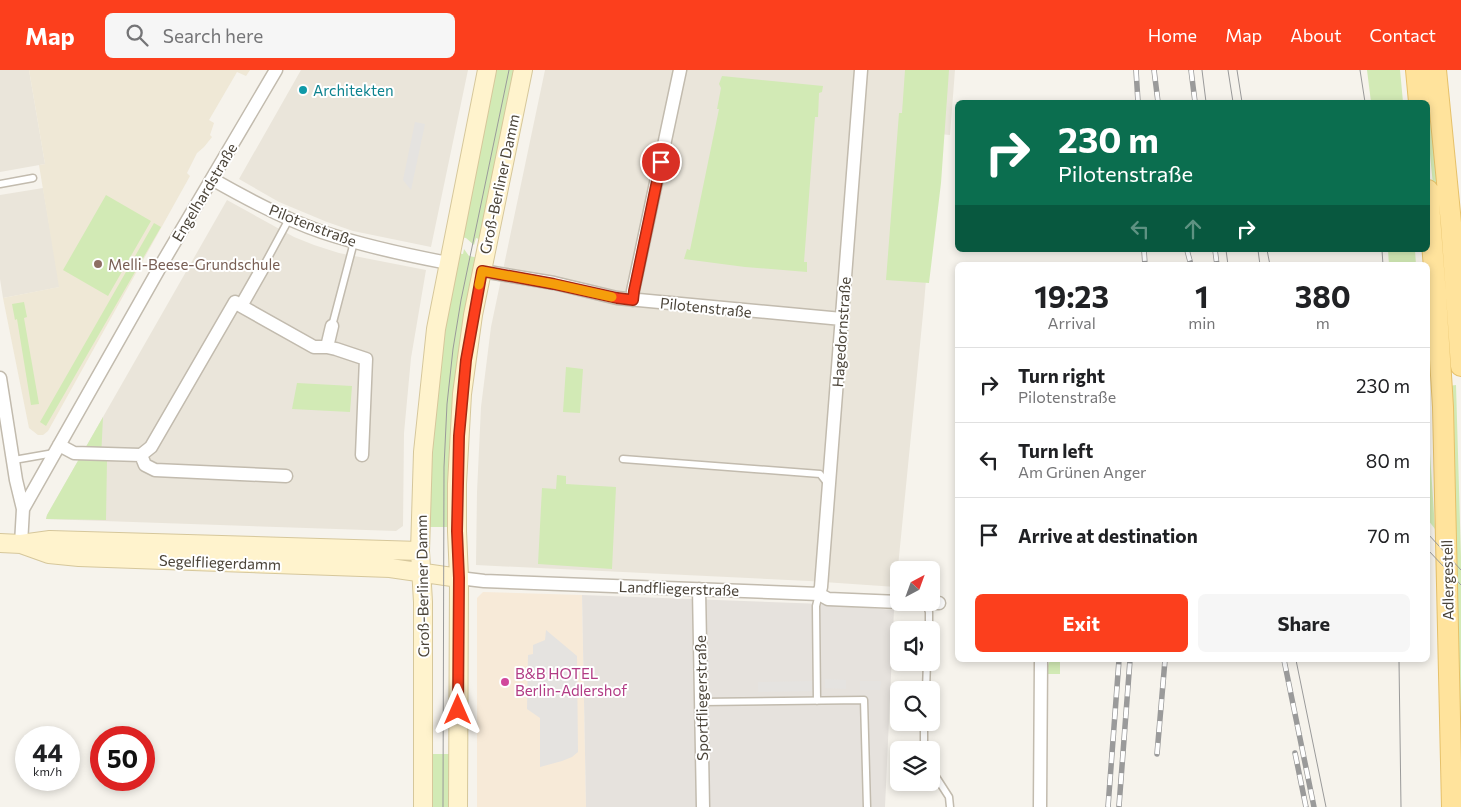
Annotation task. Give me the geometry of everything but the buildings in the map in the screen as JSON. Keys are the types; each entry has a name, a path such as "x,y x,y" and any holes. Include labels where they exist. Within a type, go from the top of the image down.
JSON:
{"main road":[{"name":"Groß-Berliner Damm","path":"423,807 423,602 420,551 423,452 436,329 487,70"},
{"name":"Groß-Berliner Damm","path":"458,807 459,578 457,484 462,394 466,360 482,271 523,70"},
{"path":"1416,70 1419,100"},
{"path":"1436,70 1452,223 1461,366"},
{"name":"Adlergestell","path":"1430,216 1443,407 1452,807"},
{"path":"1436,295 1446,316 1450,374 1461,375"},
{"name":"Segelfliegerdamm","path":"0,544 21,544 50,540 420,551"},
{"name":"Segelfliegerdamm","path":"21,544 49,554 79,557 390,568 459,578"},
{"path":"420,551 459,578"}],"street":[{"name":"Engelhardstraße","path":"21,544 23,509 276,70"},
{"path":"633,300 680,70"},
{"name":"Hagedornstraße","path":"819,594 822,582 861,70"},
{"name":"Pilotenstraße","path":"212,179 289,219 377,249 448,263"},
{"path":"241,306 262,269"},
{"name":"Pilotenstraße","path":"482,271 617,298 842,319"},
{"path":"56,449 74,453 141,455 151,447 235,302 314,347 336,348 366,359 362,455"},
{"path":"328,347 332,326"},
{"path":"0,378 16,480 23,509"},
{"path":"141,455 145,465 155,470 286,476"},
{"name":"Landfliegerstraße","path":"459,578 819,594 828,599 890,602"},
{"name":"Sportfliegerstraße","path":"699,589 703,807"},
{"path":"1040,807 1042,662"}],"lane":[{"path":"0,184 33,178"},
{"path":"262,269 289,219"},
{"path":"332,326 354,242"},
{"path":"14,460 56,449"},
{"path":"623,458 820,474 829,484"},
{"path":"817,700 816,606 819,594"},
{"path":"701,702 864,700 867,807"},
{"path":"940,782 949,797 950,807"}],"shaded area":[{"path":"0,70 29,70 45,164 0,172"},
{"name":"Melli-Beese-Grundschule","path":"29,70 250,70 246,76 237,72 209,120 214,123 210,135 212,137 197,153 187,173 190,176 48,431 43,435 38,435 29,428 3,298 59,287 39,165 45,164"},
{"path":"301,70 468,70 431,247 353,231 327,222 279,202 239,179"},
{"path":"545,70 955,70 950,135 938,134 924,304 899,561 890,561 890,587 476,565 481,407 491,327"},
{"path":"415,122 425,124 411,190 403,180"},
{"path":"43,188 60,287 3,298 0,279 0,195"},
{"path":"227,200 294,237 314,245 339,253 426,270 411,358 404,433 403,526 396,531 46,519"},
{"path":"483,592 582,595 586,807 477,807 477,598"},
{"path":"582,595 824,604 894,611 893,621 890,621 891,671 885,807 586,807"},
{"path":"546,630 577,656 578,752 562,761 540,767 540,718 527,709 528,655 533,654 533,645 545,640"},
{"path":"825,679 846,680 846,689 825,688"},
{"path":"812,681 812,691 758,692 758,682"},
{"path":"860,681 881,681 880,690 860,690"}],"green space":[{"path":"495,70 517,70 482,240 476,238 474,245 466,238 460,237"},
{"path":"905,70 949,70 941,183 929,283 886,280 899,113 902,113"},
{"path":"1367,70 1400,70 1403,100 1371,100"},
{"path":"1421,70 1430,70 1449,317 1443,290 1430,154 1430,100 1428,100"},
{"path":"722,76 823,86 822,92 819,93 818,117 815,117 804,262 807,262 807,272 745,267 684,259 687,249 690,250 719,109 717,109 721,88 719,84"},
{"path":"106,195 151,221 108,296 63,270"},
{"path":"154,223 161,227 46,426 40,422"},
{"path":"464,249 469,256 479,258 451,527 429,527 430,470 439,353 457,253 463,254"},
{"path":"1388,252 1415,252 1416,262 1389,262"},
{"path":"24,302 27,317 24,318 39,404 31,405 17,319 15,320 12,304"},
{"path":"566,367 583,369 580,413 563,412"},
{"path":"297,383 352,386 350,412 292,409"},
{"path":"1456,385 1461,557 1461,755 1457,755 1448,386"},
{"path":"103,417 101,459 107,460 106,520 46,519 47,515"},
{"path":"1430,453 1435,529 1430,523"},
{"path":"557,475 566,476 566,484 616,487 612,569 538,564 542,488 556,489"},
{"path":"1049,662 1060,662 1060,674 1045,674"},
{"path":"429,754 451,754 451,807 429,807"}],"tram line":[{"path":"443,807 444,467 447,404 461,300 509,70"},
{"path":"1202,70 1206,100"},
{"path":"1228,70 1233,100"},
{"path":"1237,70 1242,100"},
{"path":"1360,70 1365,100"},
{"path":"1226,252 1228,262"},
{"path":"1258,252 1260,262"},
{"path":"1267,252 1269,262"},
{"path":"1382,252 1383,262"},
{"path":"1430,536 1461,570"},
{"path":"1430,552 1461,585"},
{"path":"1296,662 1326,807"},
{"path":"1399,662 1401,807"}],"railway":[{"path":"1136,70 1138,100"},
{"path":"1154,70 1158,100"},
{"path":"1191,70 1195,100"},
{"path":"1144,252 1145,262"},
{"path":"1188,252 1190,262"},
{"path":"1215,252 1217,262"},
{"path":"1108,807 1119,662"},
{"path":"1119,806 1130,662"},
{"path":"1157,754 1165,662"},
{"path":"1284,662 1314,807"},
{"path":"1295,753 1306,807"}],"slow traffic":[{"path":"479,285 482,271 612,297"}],"place":[{"name":"Architekten","path":"303,90"},
{"name":"Melli-Beese-Grundschule","path":"98,264"},
{"name":"B&B HOTEL Berlin-Adlershof","path":"505,682"}],"route":[{"path":"458,710 459,578 457,484 459,436 466,360 482,271 633,300 661,162"}]}
